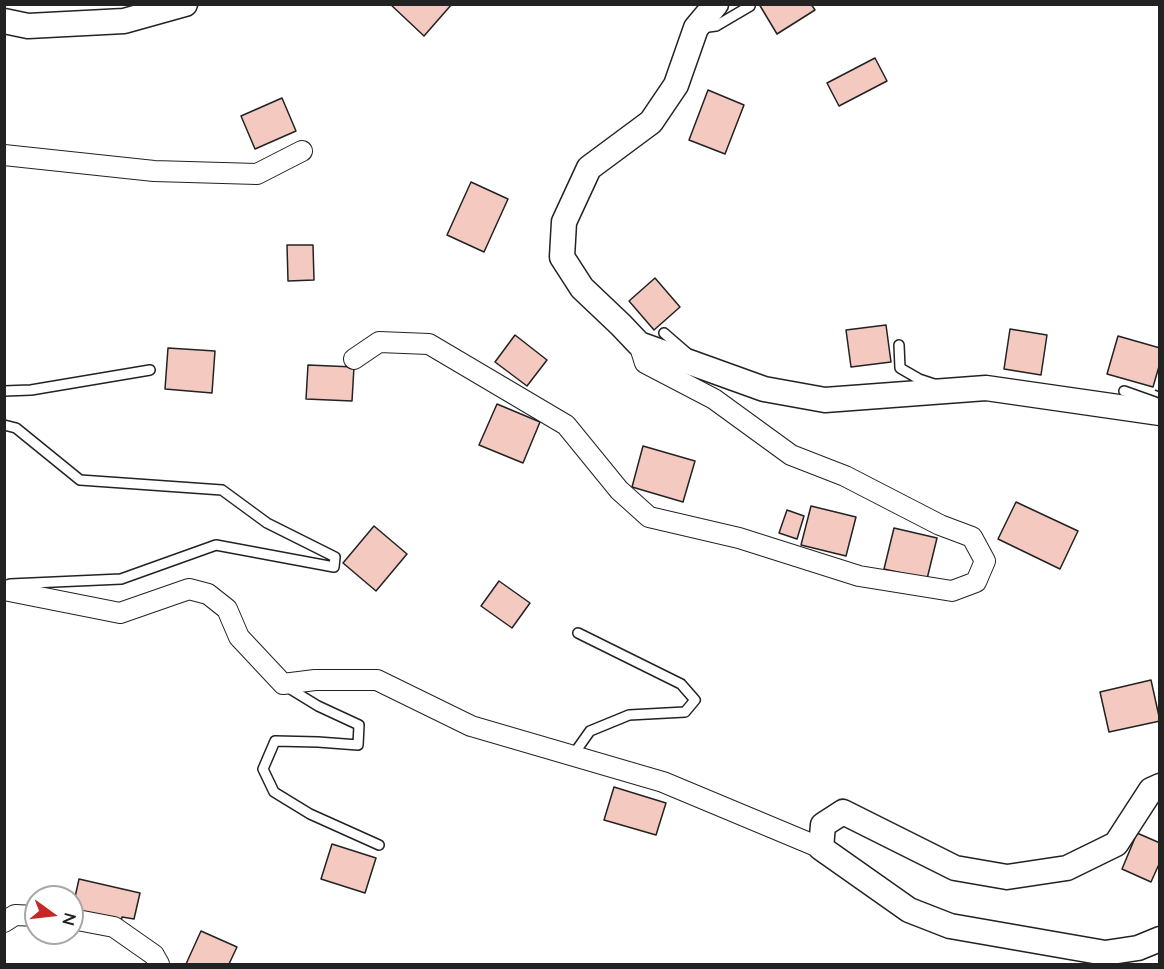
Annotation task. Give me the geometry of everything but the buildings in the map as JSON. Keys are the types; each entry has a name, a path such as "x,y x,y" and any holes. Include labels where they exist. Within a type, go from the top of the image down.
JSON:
{"street":[{"path":"4,21 28,26 124,21 185,4"},
{"path":"354,359 379,342 429,344 566,425 619,490 649,517 739,538 859,576 952,591 976,582 985,561 972,537 940,525 845,476 790,455 714,399 645,363 639,345 582,288 562,257 564,222 589,168 651,122 676,85 696,28 716,4"},
{"path":"4,154 154,171 257,174 302,151"},
{"path":"639,345 764,389 825,400 986,388 1160,413"},
{"path":"4,590 120,613 189,589 208,594 227,609 239,637 283,684 315,680 377,680 471,726 663,782 821,848 909,910 950,926 1105,953 1138,948 1160,939"},
{"path":"821,848 823,825 843,812 955,868 1007,877 1067,868 1116,844 1151,790 1160,786"},
{"path":"4,922 15,915 24,915"},
{"path":"84,921 114,927 154,955 159,964"}],"lane":[{"path":"696,28 716,26 750,6"},
{"path":"664,333 705,368"},
{"path":"899,345 900,368 919,379 953,390"},
{"path":"4,391 31,390 150,370"},
{"path":"1124,391 1155,402 1160,408"},
{"path":"4,425 16,428 80,480 222,490 267,523 335,557 334,567 216,545 122,579 4,585"},
{"path":"572,756 590,731 629,715 685,712 694,700 681,684 578,633"},
{"path":"283,684 318,706 359,725 358,745 275,741 263,769 274,792 310,814 379,844"}],"fence":[{"path":"1155,390 1160,392"}]}
